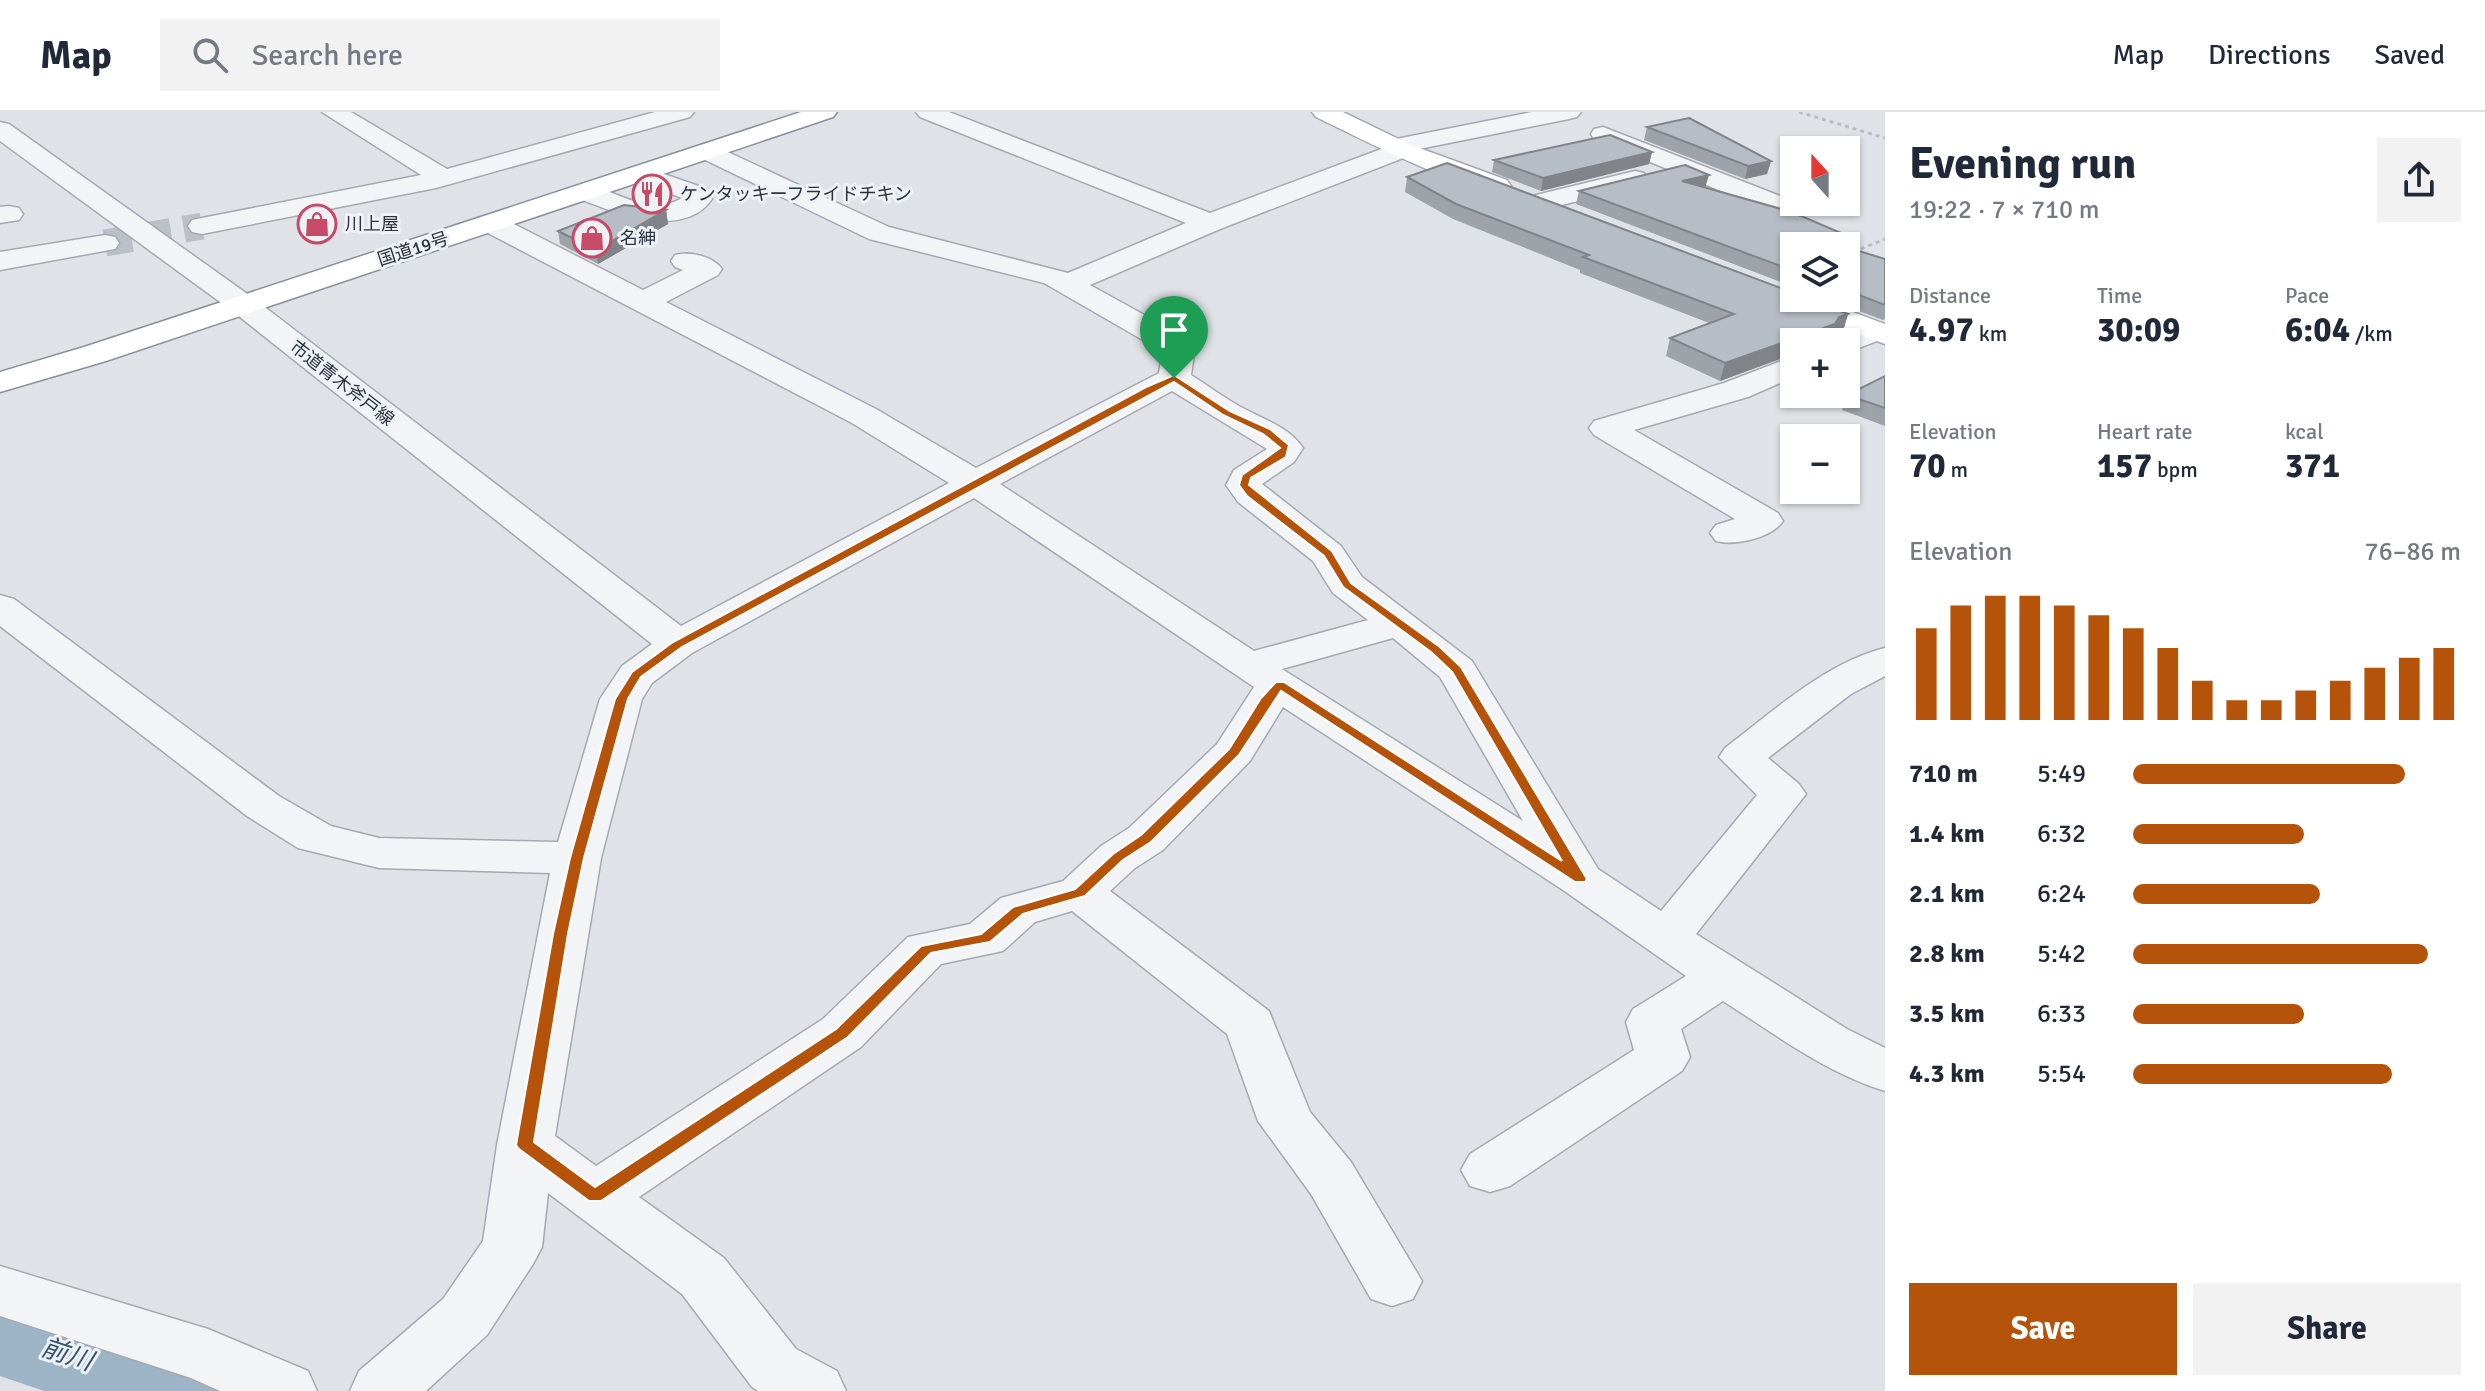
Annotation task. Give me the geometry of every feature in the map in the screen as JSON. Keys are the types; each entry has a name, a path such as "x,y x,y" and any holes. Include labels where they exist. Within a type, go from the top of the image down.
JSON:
{"main road":[{"name":"国道19号","path":"463,200 587,192 641,174 787,112"},
{"name":"国道19号","path":"0,382 95,354 235,300 463,200 701,147 825,112"},
{"path":"1324,112 1399,148 1582,218"},
{"path":"1765,289 1880,333"},
{"name":"国道19号","path":"0,364 235,300"}],"street":[{"path":"334,112 463,200 645,301 864,416 975,483 1580,879 1723,977 1828,1043 1885,1071"},
{"path":"928,112 1210,223"},
{"path":"1068,284 1210,223 1399,148 1569,112"},
{"path":"202,226 463,200 660,116 701,147 879,233 1054,277 1068,284 1166,340 1178,354 1174,378"},
{"name":"市道青木斧戸線","path":"1,131 235,300 678,644"},
{"path":"1603,134 1779,205"},
{"path":"1541,202 1684,167"},
{"path":"587,192 634,212 653,214 699,199 698,195 641,174"},
{"path":"0,261 105,243"},
{"path":"645,301 708,269 685,261"},
{"path":"1860,339 1880,333"},
{"path":"1729,533 1765,521 1606,428 1736,390 1780,372"},
{"path":"382,1391 465,1317 512,1247 525,1145 577,858 621,699 637,675 678,644 1174,378"},
{"path":"1174,378 1227,413 1266,432 1286,448 1282,455 1246,477 1244,485 1251,494 1328,554 1347,585 1457,670 1580,879"},
{"path":"0,607 263,806 315,837 379,853 577,858"},
{"path":"1265,675 1399,624"},
{"path":"1666,938 1783,794 1741,757 1836,685 1885,660"},
{"path":"595,1196 842,1033 926,949 985,939 1018,910 1080,892 1118,857 1146,839 1234,752 1267,698 1265,675"},
{"path":"1080,892 1250,1024 1286,1121 1331,1178 1392,1281"},
{"path":"1490,1170 1663,1057 1652,1022 1723,977"},
{"path":"525,1145 703,1276 774,1368 814,1391"},
{"path":"0,1291 208,1356 285,1391"}],"path":[{"path":"1799,112 1885,138"},
{"path":"1860,249 1885,239"}],"building":[{"path":"1689,118 1771,161 1748,166 1647,127"},
{"path":"1610,135 1652,152 1543,178 1494,160"},
{"path":"1447,163 1780,288 1780,312 1848,314 1824,328 1780,328 1780,344 1725,363 1670,338 1734,314 1583,257 1589,255 1456,204 1407,177"},
{"path":"1685,165 1709,175 1682,181 1780,209 1780,216 1801,216 1839,232 1780,232 1780,266 1579,191"},
{"path":"624,205 666,210 596,250 558,231"},
{"path":"1860,251 1885,259 1885,305 1860,295"},
{"path":"1885,376 1885,408 1860,399 1860,388"}],"waterway":[{"name":"前川","path":"0,1334 179,1391"}],"tunnel":[{"path":"105,243 202,226"}],"place":[{"name":"ケンタッキーフライドチキン","path":"652,194"},
{"name":"川上屋","path":"317,224"},
{"name":"名紳","path":"592,238"}],"route":[{"path":"1174,378 1227,413 1279,440 1286,448 1282,455 1246,477 1244,485 1251,494 1328,554 1347,585 1457,670 1580,879 1280,685 1267,698 1234,752 1146,839 1118,857 1080,892 1018,910 985,939 926,949 842,1033 595,1196 525,1145 577,858 621,699 637,675 678,644 1174,378"}]}
